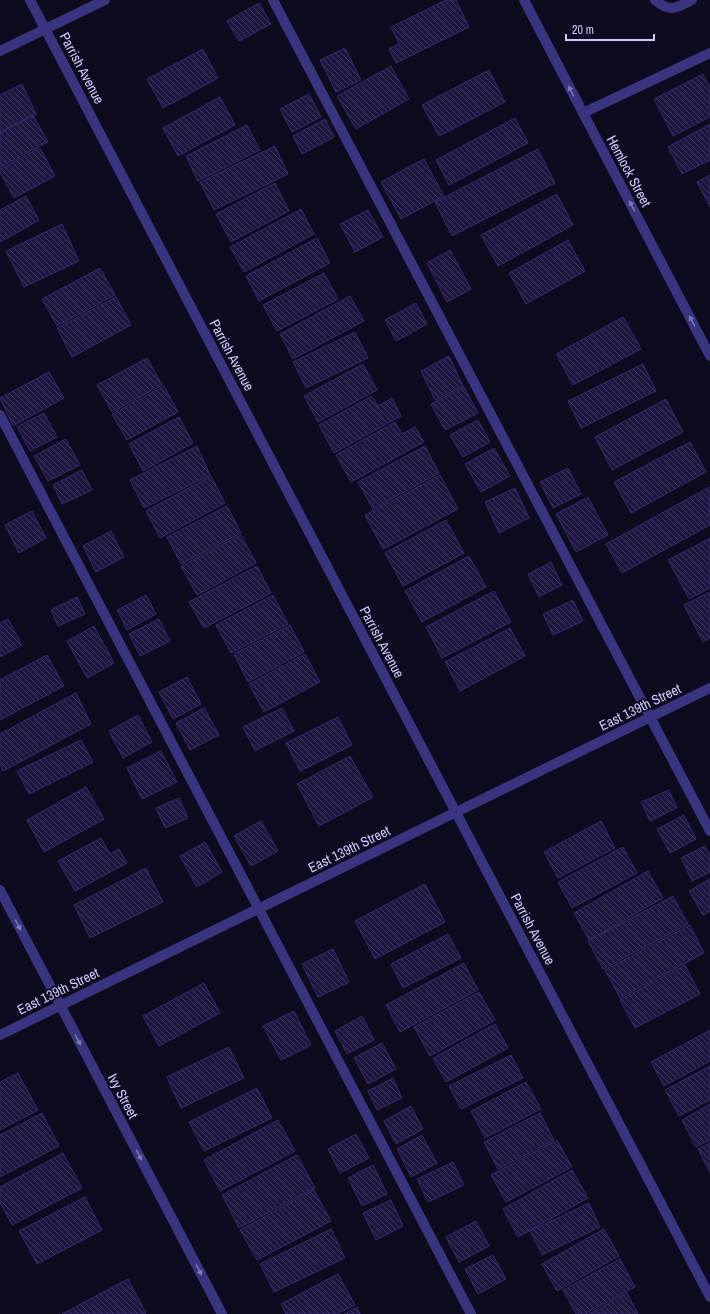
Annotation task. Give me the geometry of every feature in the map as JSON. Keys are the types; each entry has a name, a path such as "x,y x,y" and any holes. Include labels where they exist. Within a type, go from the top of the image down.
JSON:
{"street":[{"name":"Parrish Avenue","path":"30,0 710,1297"},
{"path":"0,51 105,0"},
{"path":"273,0 710,831"},
{"name":"Hemlock Street","path":"524,0 710,356"},
{"path":"655,0 665,7 676,8 692,0"},
{"path":"583,113 710,53"},
{"path":"0,415 471,1314"},
{"name":"East 139th Street","path":"0,1035 710,688"},
{"name":"Ivy Street","path":"0,890 222,1314"}],"building":[{"path":"446,0 456,0 469,27 396,63 389,49 399,44 391,27"},
{"path":"259,3 271,24 239,41 227,21"},
{"path":"345,48 361,80 336,92 320,60"},
{"path":"203,49 218,78 163,108 147,79"},
{"path":"391,66 409,99 356,129 337,96"},
{"path":"489,70 505,102 439,136 422,105"},
{"path":"703,74 710,88 710,117 673,136 654,99"},
{"path":"22,84 36,114 0,132 0,95"},
{"path":"309,94 321,117 292,132 280,109"},
{"path":"220,97 235,125 178,156 163,128"},
{"path":"33,115 48,142 0,167 0,133"},
{"path":"515,118 528,143 449,185 436,160"},
{"path":"325,119 334,137 302,154 293,136"},
{"path":"710,124 710,160 682,174 668,147"},
{"path":"247,125 260,150 198,181 186,156"},
{"path":"275,146 288,174 214,210 200,182"},
{"path":"40,148 55,176 14,198 0,172 0,169"},
{"path":"538,149 555,183 452,236 435,202"},
{"path":"424,159 444,196 401,219 381,182"},
{"path":"710,175 710,207 697,182"},
{"path":"275,183 289,211 231,242 216,214"},
{"path":"557,194 573,225 498,266 481,235"},
{"path":"26,196 39,220 0,242 0,210"},
{"path":"301,209 314,234 244,272 230,247"},
{"path":"368,210 383,237 355,252 340,224"},
{"path":"62,224 79,261 24,287 6,251"},
{"path":"317,238 330,263 259,301 246,276"},
{"path":"568,240 585,271 526,304 509,273"},
{"path":"450,250 471,289 447,302 427,263"},
{"path":"100,268 115,295 57,326 42,299"},
{"path":"324,273 338,299 277,331 263,305"},
{"path":"350,296 364,321 293,359 280,334"},
{"path":"116,297 131,325 72,357 57,328"},
{"path":"416,303 427,324 396,341 385,320"},
{"path":"623,317 641,349 573,385 556,354"},
{"path":"355,332 368,358 306,388 293,362"},
{"path":"449,356 463,386 435,400 421,371"},
{"path":"147,358 162,385 112,412 97,385"},
{"path":"363,364 377,390 318,422 304,396"},
{"path":"643,364 656,391 581,428 568,401"},
{"path":"49,372 64,398 13,426 0,398"},
{"path":"164,386 178,412 127,440 112,414"},
{"path":"464,387 478,413 445,430 431,404"},
{"path":"372,396 378,406 392,398 401,416 334,453 319,425"},
{"path":"666,399 683,432 612,470 595,437"},
{"path":"44,413 57,437 30,451 17,427"},
{"path":"179,417 193,443 143,471 129,444"},
{"path":"478,420 490,442 463,457 450,435"},
{"path":"395,422 402,434 415,427 424,442 351,482 336,455"},
{"path":"66,439 80,465 48,481 34,456"},
{"path":"690,442 706,472 631,513 614,482"},
{"path":"197,446 210,475 144,508 130,480"},
{"path":"425,446 439,473 373,509 358,482"},
{"path":"494,448 510,476 481,492 465,464"},
{"path":"568,468 581,494 553,508 540,482"},
{"path":"82,470 92,490 62,504 53,485"},
{"path":"440,475 458,509 383,549 365,515"},
{"path":"211,476 225,503 160,538 146,511"},
{"path":"709,487 710,525 622,573 606,544"},
{"path":"515,488 529,518 499,533 485,502"},
{"path":"588,497 608,535 576,552 556,514"},
{"path":"227,506 241,533 181,564 167,537"},
{"path":"32,511 46,538 19,553 5,525"},
{"path":"446,520 464,553 403,586 385,553"},
{"path":"111,531 124,557 96,572 83,546"},
{"path":"241,535 256,563 197,595 181,566"},
{"path":"710,538 710,588 689,599 668,560"},
{"path":"469,556 486,587 422,622 405,591"},
{"path":"551,562 562,585 539,597 528,574"},
{"path":"257,566 271,593 204,628 189,602"},
{"path":"494,591 511,622 442,658 426,627"},
{"path":"710,592 710,638 703,642 684,605"},
{"path":"146,595 156,614 127,630 117,610"},
{"path":"273,595 288,624 231,653 216,625"},
{"path":"77,597 85,614 58,626 51,610"},
{"path":"573,600 583,621 553,635 543,614"},
{"path":"8,619 22,645 0,657 0,623"},
{"path":"159,619 170,641 140,656 129,634"},
{"path":"290,625 304,652 248,682 234,654"},
{"path":"94,626 114,663 87,678 67,641"},
{"path":"510,628 525,656 460,691 445,662"},
{"path":"305,654 320,682 264,712 249,684"},
{"path":"47,655 64,686 0,720 0,680"},
{"path":"187,677 201,704 173,719 159,692"},
{"path":"76,693 91,724 3,771 0,764 0,734"},
{"path":"204,708 219,735 190,750 176,723"},
{"path":"282,708 294,731 255,751 243,727"},
{"path":"138,715 152,742 123,758 109,731"},
{"path":"338,717 352,745 300,771 286,743"},
{"path":"81,740 93,762 29,794 17,771"},
{"path":"161,751 177,782 142,799 127,768"},
{"path":"350,756 373,797 319,826 297,784"},
{"path":"86,787 104,819 44,852 27,820"},
{"path":"669,790 677,808 650,821 641,802"},
{"path":"179,798 188,818 165,828 156,808"},
{"path":"684,815 696,839 670,853 657,829"},
{"path":"261,821 278,851 251,866 234,836"},
{"path":"601,821 615,848 558,878 544,852"},
{"path":"101,838 110,854 119,849 127,863 75,891 58,861"},
{"path":"205,842 222,872 197,887 180,856"},
{"path":"705,846 710,856 710,872 692,881 681,858"},
{"path":"623,847 637,873 572,908 558,882"},
{"path":"146,868 163,902 90,938 74,905"},
{"path":"648,871 663,898 589,940 574,913"},
{"path":"710,879 710,911 703,915 689,891"},
{"path":"425,884 445,922 375,959 355,921"},
{"path":"673,896 688,924 603,969 588,941"},
{"path":"690,925 704,953 620,998 605,970"},
{"path":"448,934 461,958 403,988 391,964"},
{"path":"333,949 349,982 318,997 302,964"},
{"path":"464,963 478,990 400,1032 386,1005"},
{"path":"685,965 700,994 635,1028 620,1000"},
{"path":"204,983 220,1013 159,1046 143,1016"},
{"path":"479,992 495,1020 430,1056 414,1027"},
{"path":"294,1011 311,1045 281,1060 263,1026"},
{"path":"362,1016 374,1040 347,1054 335,1031"},
{"path":"495,1024 508,1048 446,1082 433,1058"},
{"path":"710,1030 710,1061 664,1086 651,1062"},
{"path":"382,1043 396,1069 368,1084 354,1058"},
{"path":"229,1047 244,1078 181,1108 167,1077"},
{"path":"511,1055 523,1078 461,1109 449,1086"},
{"path":"710,1066 710,1100 679,1116 665,1090"},
{"path":"18,1073 38,1110 0,1130 0,1082"},
{"path":"393,1078 402,1098 377,1110 368,1091"},
{"path":"526,1082 541,1109 485,1138 471,1111"},
{"path":"257,1088 272,1118 204,1151 189,1122"},
{"path":"710,1104 710,1140 696,1147 682,1120"},
{"path":"411,1106 423,1129 396,1144 384,1121"},
{"path":"42,1113 59,1146 0,1177 0,1135"},
{"path":"540,1113 554,1140 498,1169 484,1142"},
{"path":"278,1120 295,1151 220,1191 204,1160"},
{"path":"356,1134 369,1158 340,1173 328,1149"},
{"path":"422,1135 437,1163 411,1177 397,1149"},
{"path":"557,1140 572,1167 506,1202 491,1175"},
{"path":"710,1143 710,1173 698,1149"},
{"path":"63,1153 82,1188 12,1225 0,1202 0,1187"},
{"path":"297,1155 315,1188 239,1228 222,1195"},
{"path":"453,1162 464,1185 428,1202 417,1179"},
{"path":"373,1165 387,1194 362,1206 348,1178"},
{"path":"572,1170 588,1198 518,1237 503,1209"},
{"path":"314,1190 331,1221 257,1260 240,1230"},
{"path":"85,1197 102,1230 37,1264 19,1231"},
{"path":"391,1200 403,1226 376,1240 363,1213"},
{"path":"589,1203 600,1227 542,1255 530,1231"},
{"path":"476,1221 489,1246 459,1262 446,1237"},
{"path":"331,1229 345,1258 274,1292 260,1264"},
{"path":"604,1229 619,1256 557,1291 542,1264"},
{"path":"493,1255 506,1279 478,1294 465,1269"},
{"path":"620,1259 635,1287 585,1314 576,1314 563,1290"},
{"path":"338,1274 355,1305 337,1314 286,1314 281,1304"},
{"path":"128,1279 146,1313 62,1314"},
{"path":"627,1293 638,1314 589,1314"},
{"path":"357,1307 360,1314 344,1314"}]}
